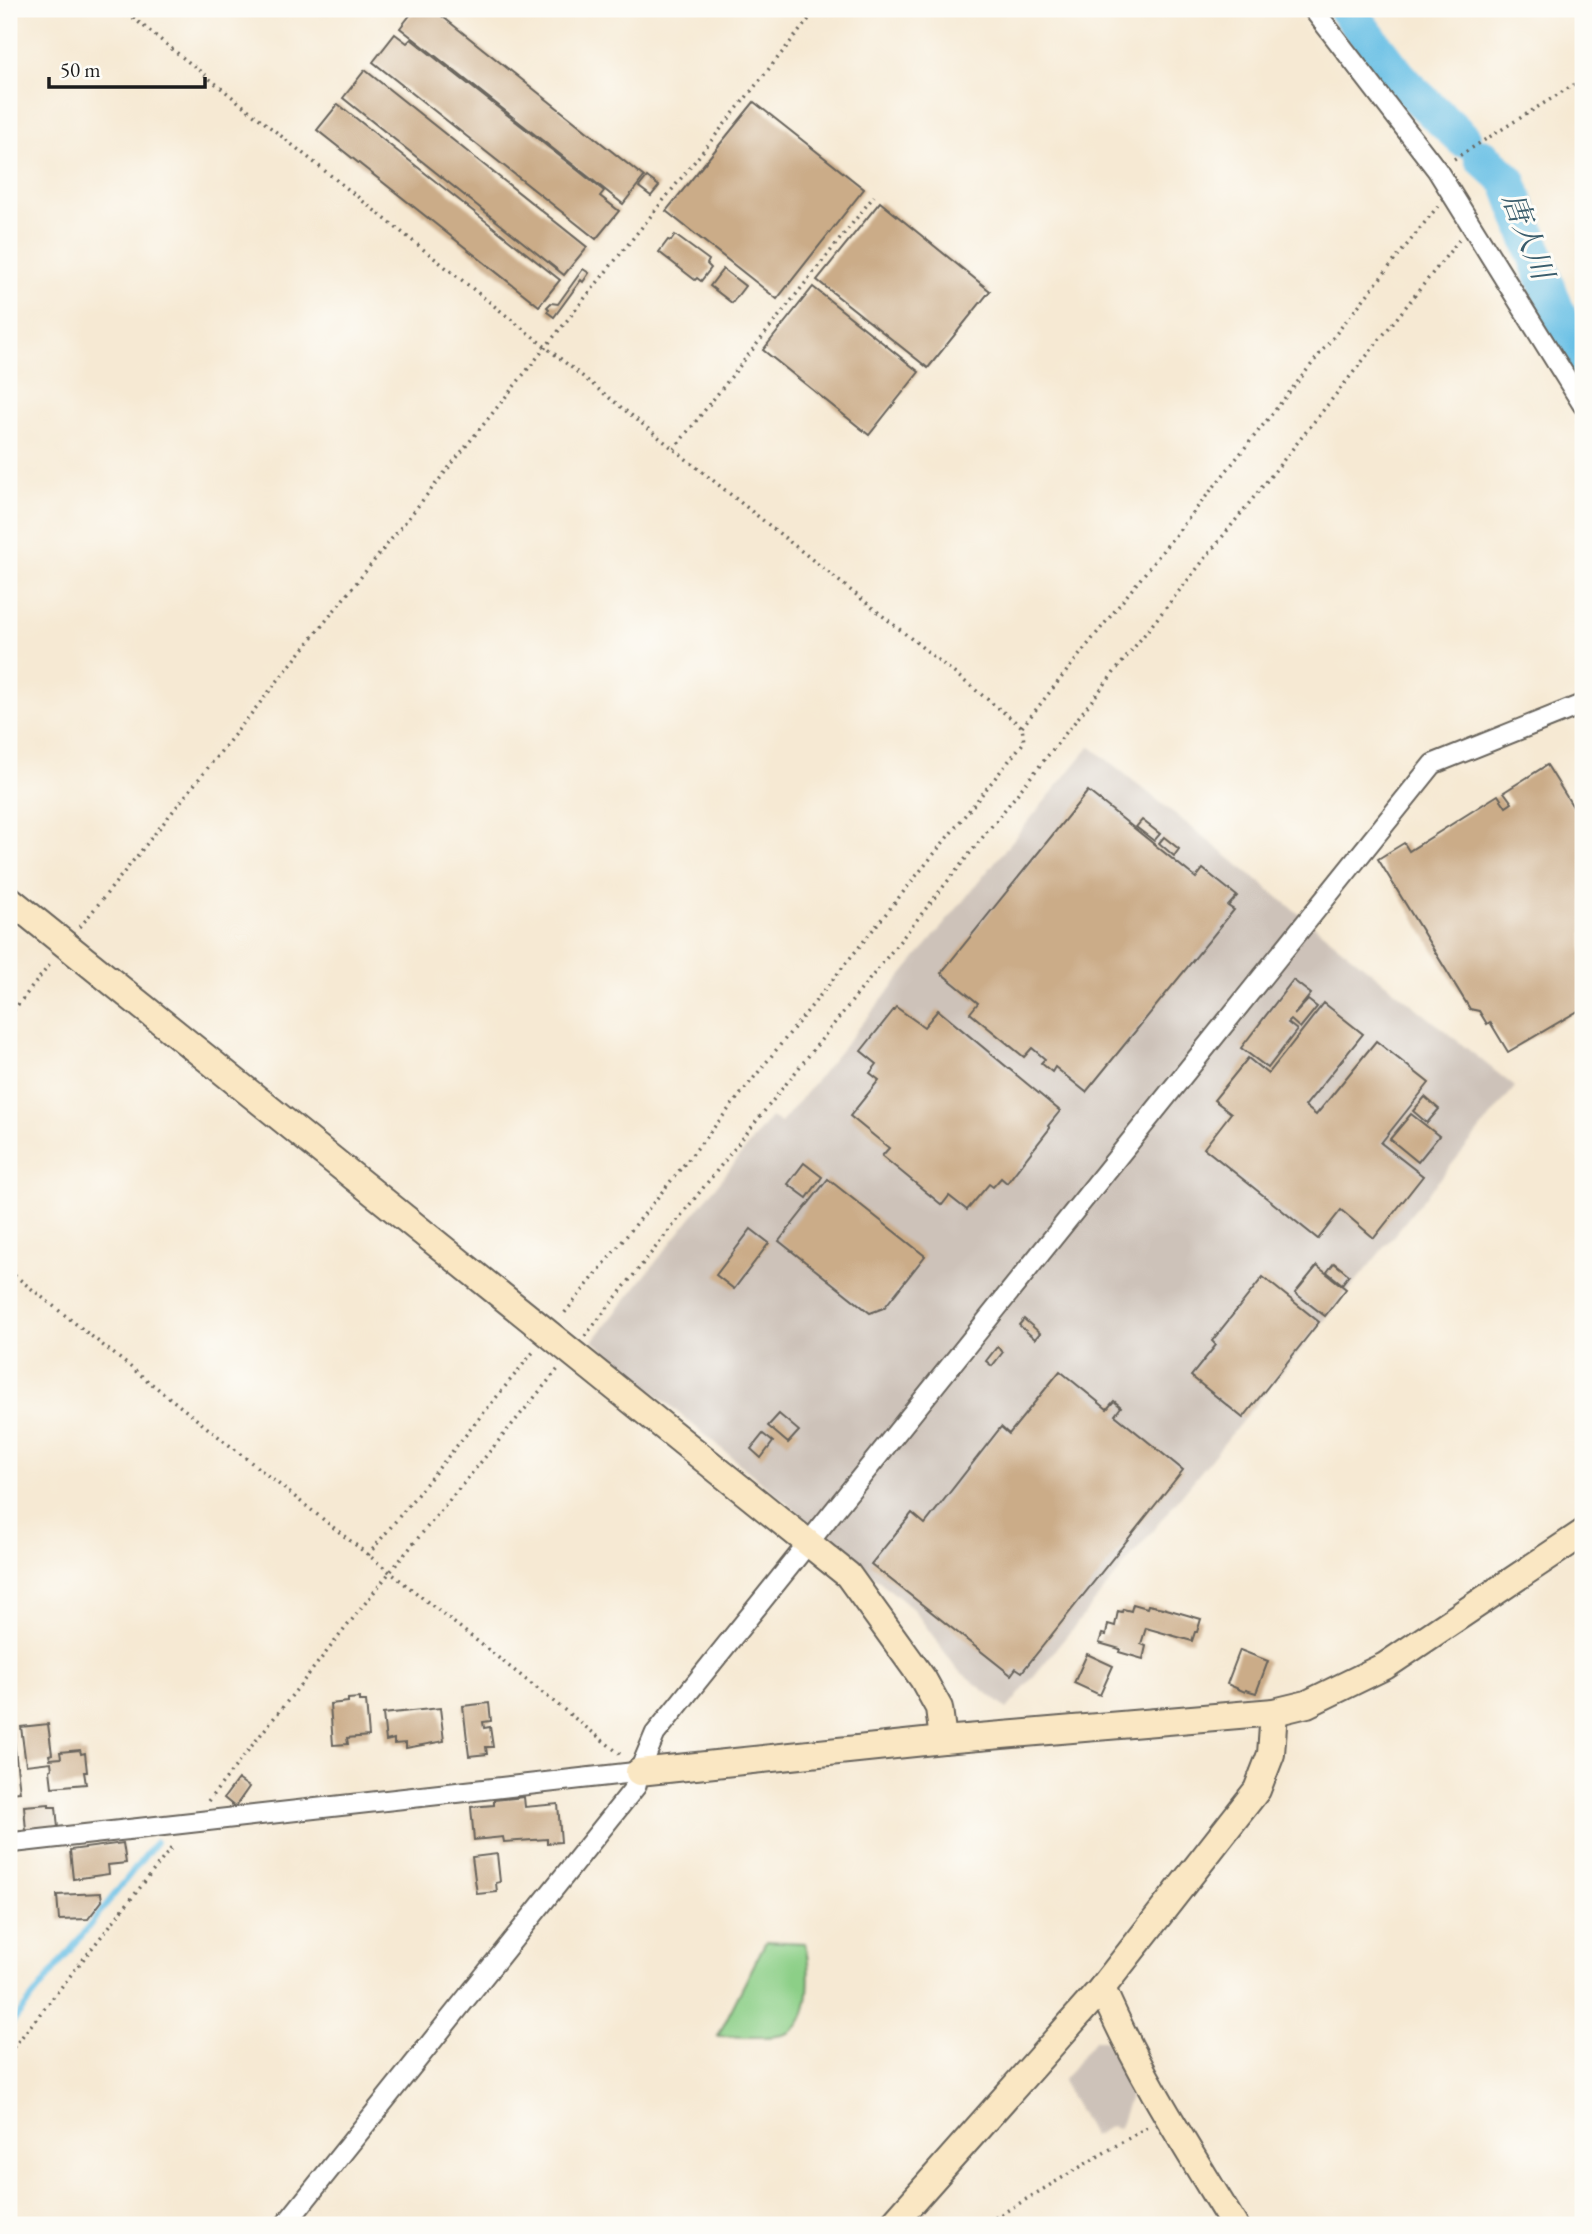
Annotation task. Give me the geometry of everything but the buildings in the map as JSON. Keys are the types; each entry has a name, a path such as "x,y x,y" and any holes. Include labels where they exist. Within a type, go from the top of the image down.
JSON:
{"street":[{"path":"1313,9 1451,190 1583,405"},
{"path":"285,2225 636,1786 655,1734 1433,764 1583,704"},
{"path":"9,898 848,1575 923,1679 939,1708 943,1740"},
{"path":"9,1843 943,1740 1274,1712 1307,1704 1385,1666 1583,1532"},
{"path":"892,2225 1102,1988 1257,1790 1271,1754 1274,1712"},
{"path":"1102,1988 1120,2030 1234,2225"}],"path":[{"path":"122,9 1022,727 1024,741 368,1555"},
{"path":"9,1016 817,9"},
{"path":"1437,170 1583,79"},
{"path":"1022,727 1451,190"},
{"path":"674,449 874,196"},
{"path":"9,2053 190,1822 390,1572 572,1353 1471,224"},
{"path":"9,1271 601,1738 639,1772"},
{"path":"983,2225 1167,2114"}],"shaded area":[{"path":"1090,746 1515,1087 1007,1709 957,1669 914,1610 593,1341 771,1117 781,1123"},
{"path":"1095,2040 1105,2040 1132,2090 1119,2128 1110,2126 1093,2136 1062,2081"}],"green space":[{"path":"766,1941 805,1943 809,1978 802,2017 796,2027 782,2035 718,2036"}],"waterway":[{"name":"唐人川","path":"1346,9 1406,86 1463,139"},
{"name":"唐人川","path":"1482,157 1508,181 1561,324 1583,360"},
{"path":"9,2027 156,1842"}]}
